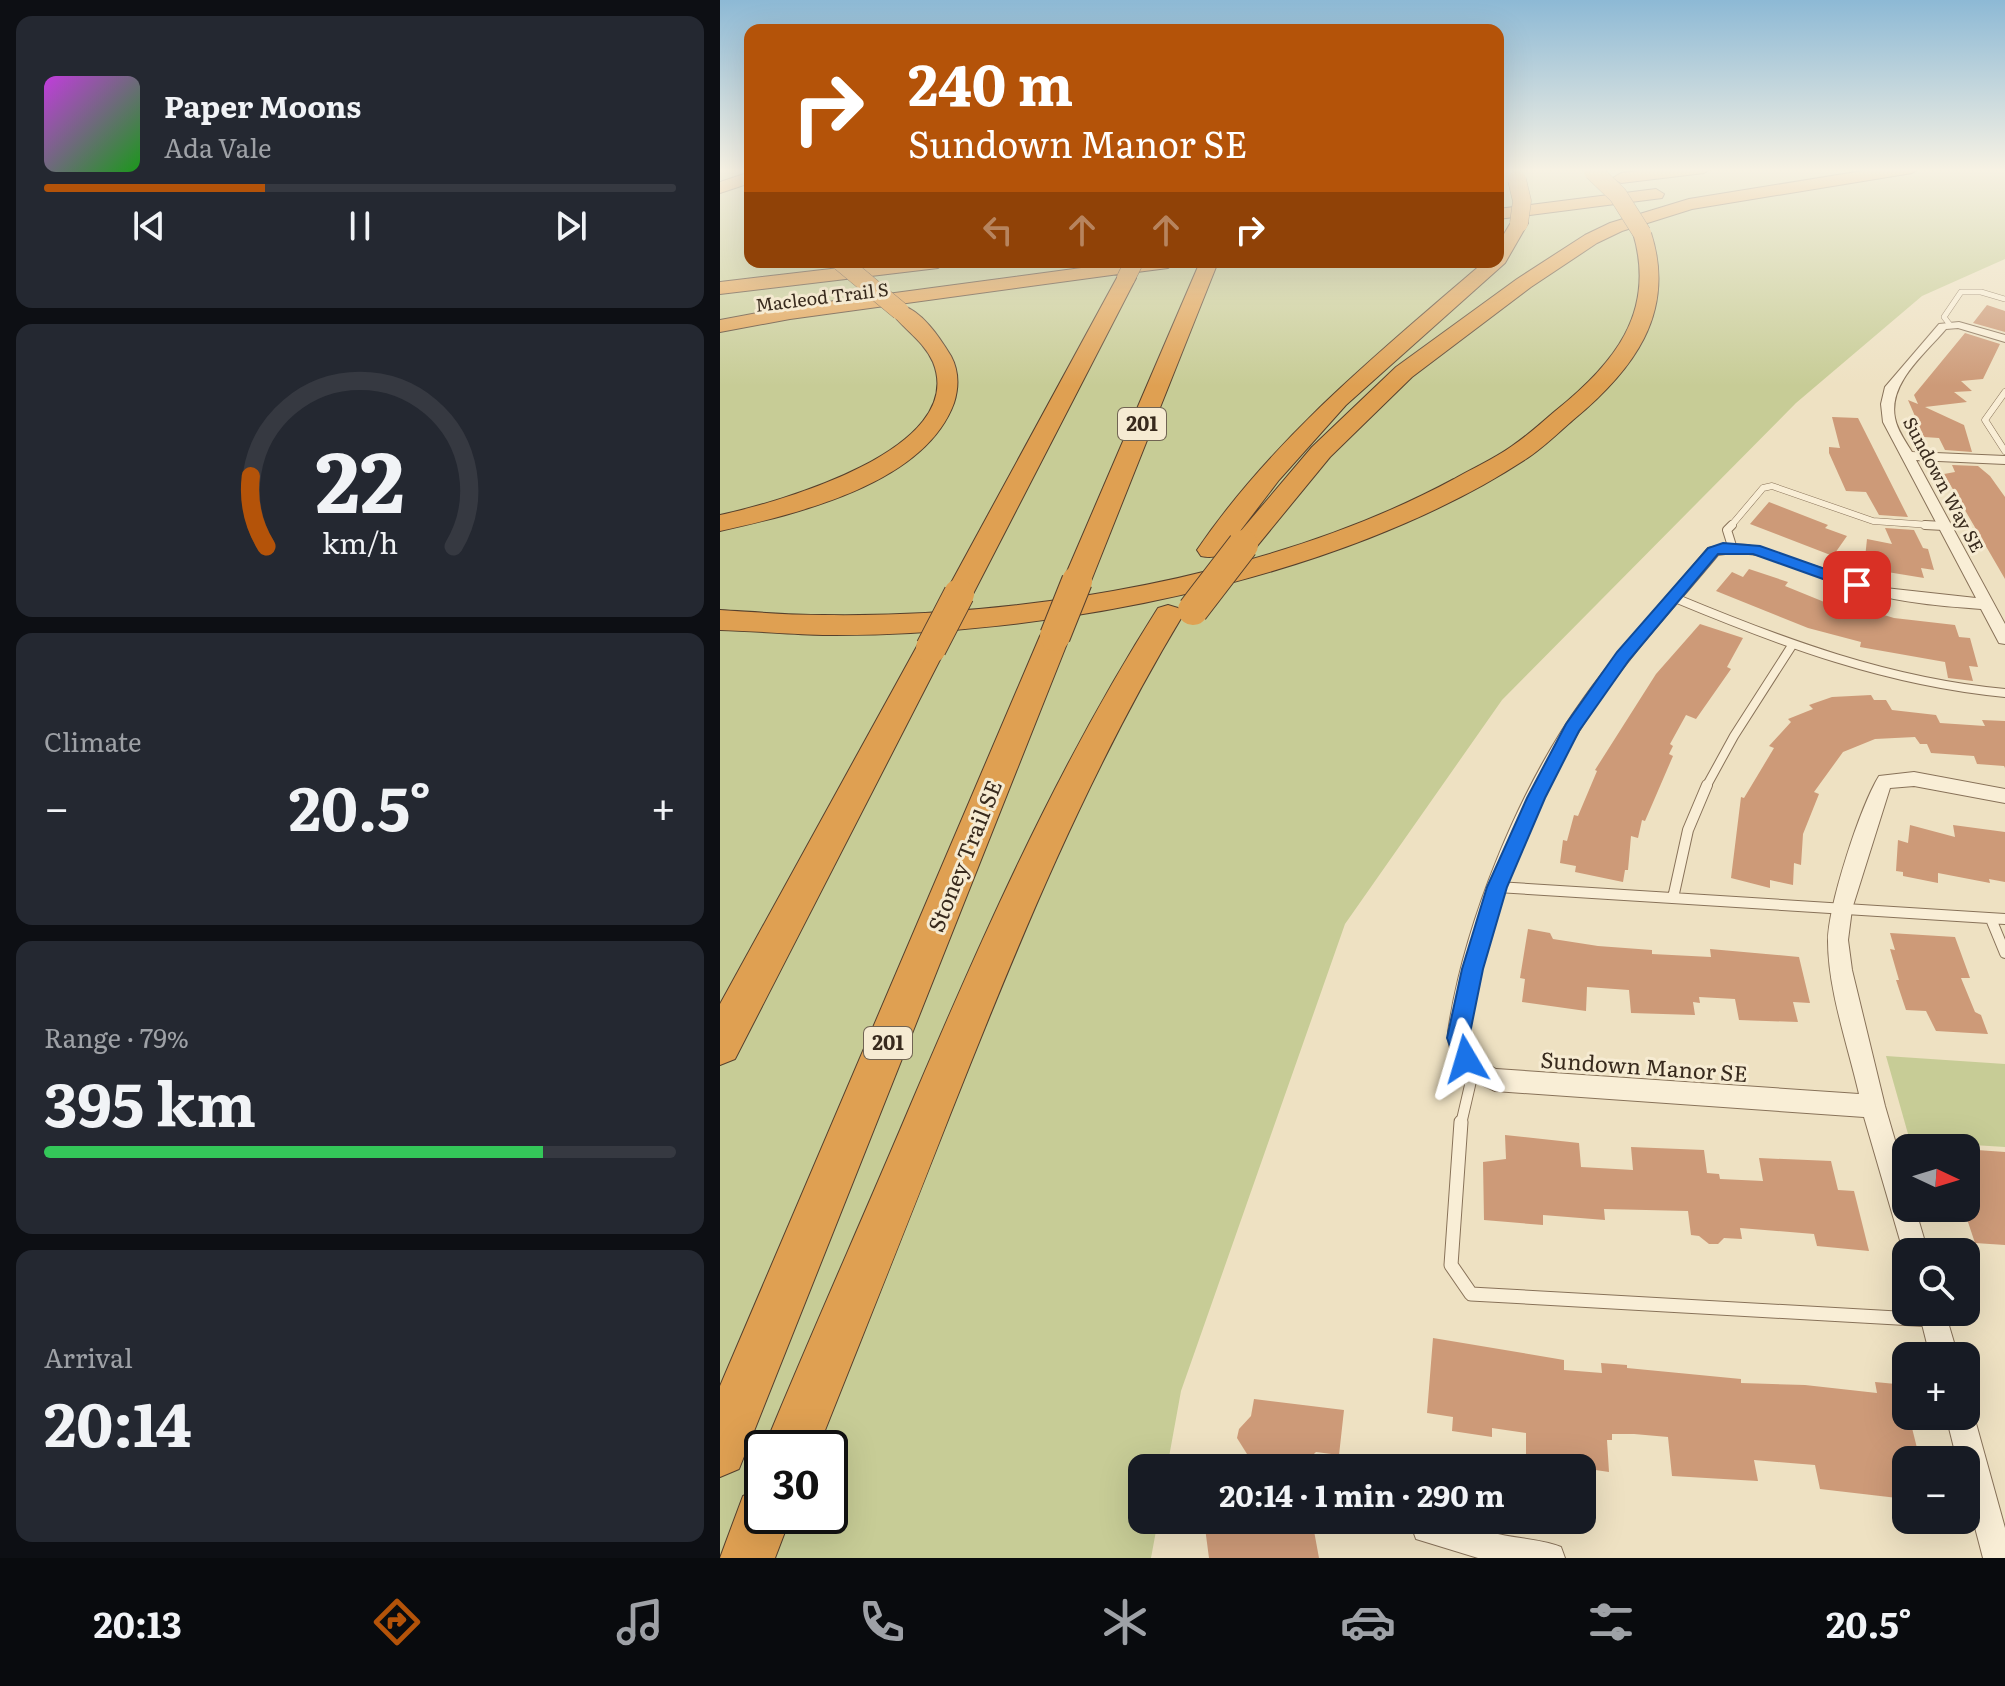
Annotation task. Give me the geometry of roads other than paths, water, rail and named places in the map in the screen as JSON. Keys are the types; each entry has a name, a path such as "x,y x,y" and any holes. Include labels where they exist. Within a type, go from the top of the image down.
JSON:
{"highway":[{"path":"798,1430 981,983 1055,817 1110,711 1180,612 1243,545 1321,452 1404,372 1524,283 1588,241"},
{"path":"720,620 791,624 910,623 1096,602 1246,568 1312,550 1379,525 1448,495 1549,433 1612,374 1629,348 1650,295 1651,264 1644,241"},
{"path":"720,523 781,508 840,488 892,458 931,424 943,407 947,393 946,367 929,334 848,268"},
{"name":"Macleod Trail S","path":"720,288 888,268"},
{"name":"Macleod Trail S","path":"720,311 1110,268"},
{"path":"720,326 790,313 1124,268"},
{"path":"720,1045 931,648 1127,268"},
{"name":"Stoney Trail SE","path":"720,1450 1206,268"},
{"path":"1180,612 1211,550 1270,475 1338,400 1489,268"},
{"path":"746,1558 756,1534"}],"street":[{"path":"1950,325 2005,339"},
{"name":"Sundown Way SE","path":"1950,325 1938,329 1896,380 1888,395 1889,422 2005,639"},
{"path":"1906,456 2005,460"},
{"path":"1474,1068 1461,1049 1458,1038 1472,969 1497,887 1536,798 1572,728 1623,656 1713,551 1732,546 1755,549 1873,590 1937,601 1986,604"},
{"path":"1911,1238 1873,1106 1841,970 1838,940 1842,909 1877,795 1885,781 1914,779 2005,796"},
{"name":"Sundown Manor SE","path":"1474,1068 1484,1075 1507,1082 1873,1106"},
{"path":"1964,1430 1998,1558"},
{"path":"1447,1534 1498,1549 1550,1558"}],"lane":[{"path":"1950,325 1944,317 1961,292 1981,292 2005,299"},
{"path":"2005,392 1985,420 2005,451"},
{"path":"1732,546 1727,530 1763,488 1772,486 1873,521 1944,526"},
{"path":"1675,598 1791,647 1874,673 1928,684 2005,693"},
{"path":"1673,898 1677,863 1720,757 1791,647"},
{"path":"1497,887 2005,919"},
{"path":"1991,919 2005,953"},
{"path":"1474,1068 1462,1109 1451,1265 1471,1294 1892,1314"}]}
